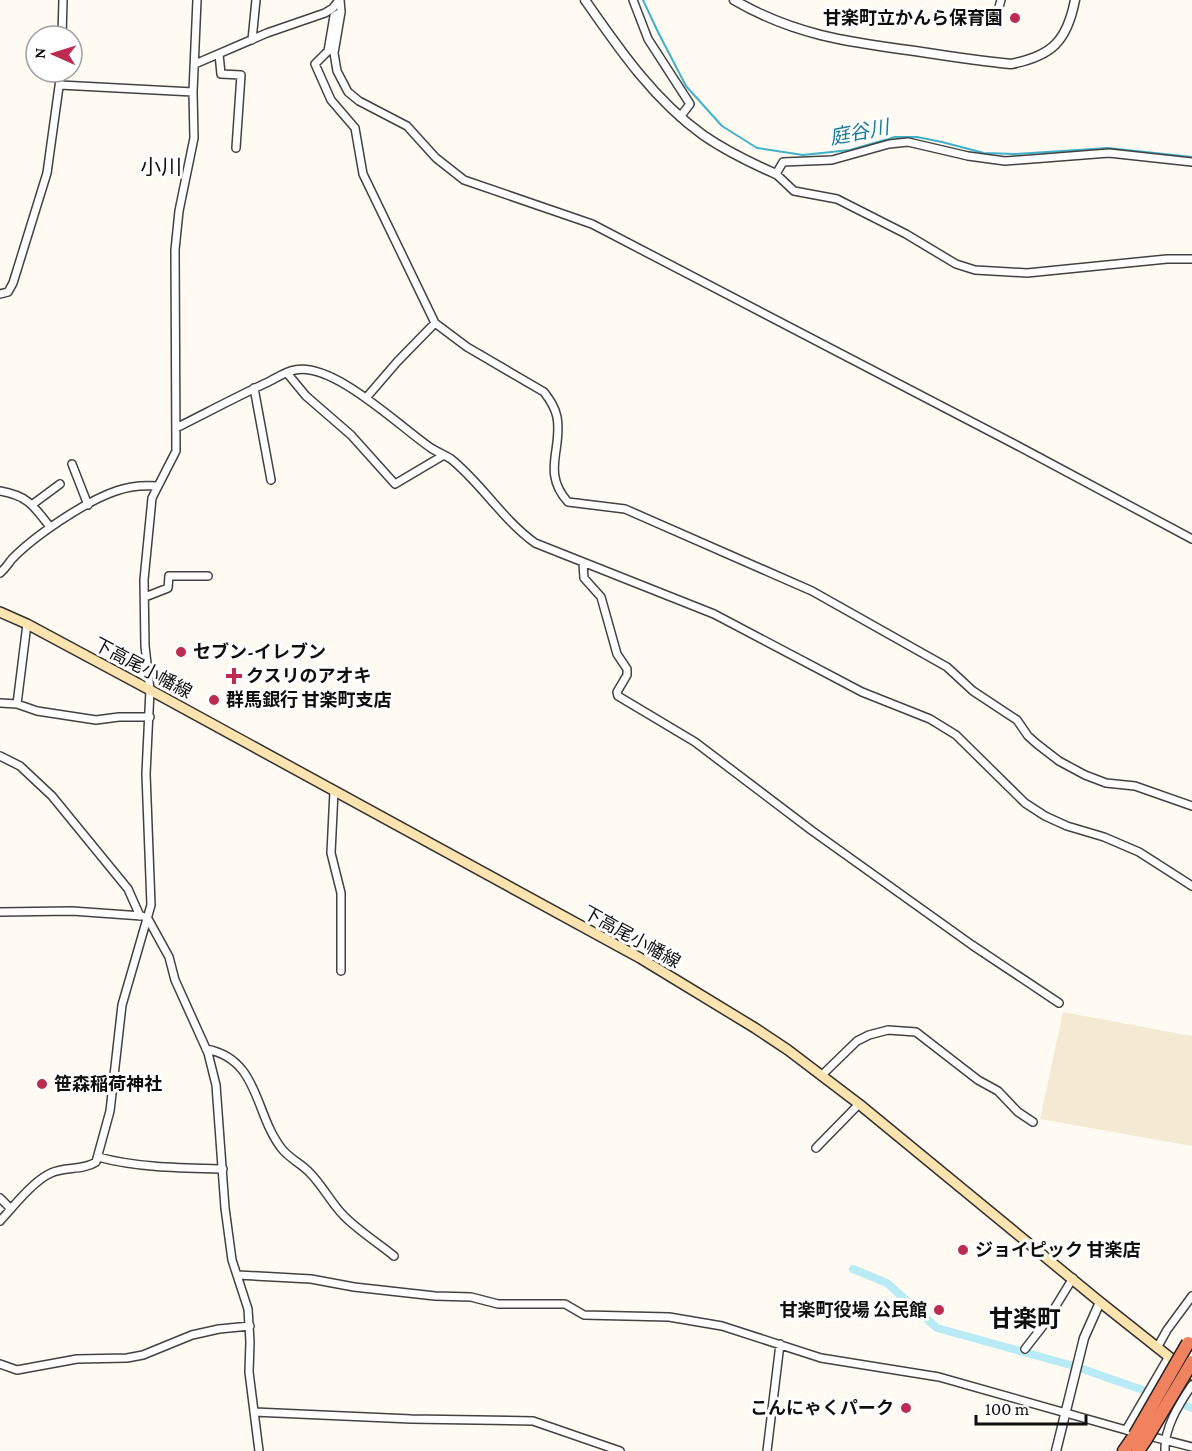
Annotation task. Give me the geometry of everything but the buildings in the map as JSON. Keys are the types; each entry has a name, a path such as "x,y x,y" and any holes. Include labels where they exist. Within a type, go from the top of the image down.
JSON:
{"highway":[{"path":"1138,1451 1136,1435 1190,1340"},
{"path":"1124,1451 1192,1362"}],"main road":[{"name":"下高尾小幡線","path":"0,612 27,624 150,690 640,958 763,1034 859,1104 1168,1358 1192,1375"}],"street":[{"path":"62,24 63,0"},
{"path":"0,1221 38,1182 50,1173 91,1166 96,1162 110,1111 122,1005 144,916 151,905 146,774 150,690 145,646 144,580 152,498 176,450 175,250 178,211 194,138 193,92 197,0"},
{"path":"252,40 256,0"},
{"path":"195,64 325,13 340,0"},
{"path":"340,0 341,12 334,53 337,71 348,92 359,101 407,126 436,158 464,180 592,224 1008,440 1192,539"},
{"path":"585,0 635,69 659,97 680,117 723,148 776,174 794,190 837,199 906,234 949,260 975,270 1027,273 1167,259 1192,260"},
{"path":"633,0 653,48 689,101 689,106 680,117"},
{"path":"734,0 802,31 837,40 1011,64 1039,57 1057,45 1066,28 1075,0"},
{"path":"341,12 334,16 328,51 315,64 331,100 355,128 363,174 435,323 467,347 544,392 552,403 558,418 555,473 558,487 568,502 625,509 812,591 947,667 974,691 1017,720 1037,744 1085,775 1106,783 1135,786 1192,806"},
{"path":"219,54 221,74 241,75 236,148"},
{"path":"0,294 8,292 13,283 47,173 60,85 193,92"},
{"path":"776,174 783,162 832,160 890,144 908,142 968,156 1005,160 1108,153 1192,162"},
{"path":"366,399 397,362 435,323"},
{"path":"176,428 294,370 319,372 340,381 444,455 470,477 519,531 535,543 714,614 862,692 930,719 956,735 1025,803 1045,816 1139,852 1192,886"},
{"path":"287,373 306,396 351,435 395,484 444,455"},
{"path":"254,388 271,480"},
{"path":"72,464 88,505"},
{"path":"33,504 60,484"},
{"path":"0,573 12,559 50,527 88,505 116,491 149,485 158,486"},
{"path":"0,491 23,497 33,504 50,527"},
{"path":"583,562 584,578 601,597 617,654 627,669 627,675 617,692 618,696 695,741 811,830 972,945 1059,1003"},
{"path":"145,597 168,588 169,576 208,576"},
{"path":"17,704 27,624"},
{"path":"0,703 17,704 37,711 96,720 150,717"},
{"path":"0,756 20,766 59,805 129,889 169,957 175,980 206,1049 216,1085 225,1208 232,1260 248,1309 249,1372 259,1451"},
{"path":"334,791 332,853 341,893 341,971"},
{"path":"0,912 72,911 144,916"},
{"path":"822,1075 857,1041 869,1035 888,1030 916,1032 978,1080 998,1091 1018,1112 1033,1122"},
{"path":"206,1049 221,1052 237,1062 255,1090 274,1138 284,1151 310,1173 343,1215 394,1256"},
{"path":"816,1148 859,1104"},
{"path":"98,1157 119,1163 223,1169"},
{"path":"0,1198 11,1209"},
{"path":"238,1275 311,1279 354,1287 435,1296 471,1297 498,1304 565,1304 584,1315 669,1317 722,1326 821,1358 939,1377 1065,1412 1136,1435 1192,1447"},
{"path":"1024,1349 1046,1322 1073,1278"},
{"path":"1157,1348 1192,1296"},
{"path":"1056,1451 1084,1338 1100,1302"},
{"path":"0,1364 17,1370 77,1359 143,1355 192,1335 250,1326"},
{"path":"767,1451 780,1344"},
{"path":"1136,1435 1168,1358"},
{"path":"1165,1451 1165,1440 1173,1416 1192,1385"},
{"path":"254,1412 411,1419 533,1421 620,1451"}],"shaded area":[{"path":"1063,1012 1192,1036 1192,1146 1040,1119"}],"waterway":[{"name":"庭谷川","path":"643,0 686,86 722,126 757,148 803,155 850,150 895,137 917,137 984,153 1015,154 1108,148 1192,157"},
{"path":"853,1269 887,1283 937,1328 1074,1366 1154,1394"},
{"path":"1174,1401 1192,1408"}],"place":[{"name":"甘楽町立かんら保育園","path":"1015,18"},
{"name":"セブン-イレブン","path":"181,652"},
{"name":"クスリのアオキ","path":"234,676"},
{"name":"群馬銀行 甘楽町支店","path":"214,700"},
{"name":"笹森稲荷神社","path":"42,1084"},
{"name":"ジョイピック 甘楽店","path":"963,1250"},
{"name":"甘楽町役場 公民館","path":"939,1310"},
{"name":"こんにゃくパーク","path":"906,1408"}],"district":[{"name":"小川","path":"161,167"},
{"name":"甘楽町","path":"1025,1319"}]}
